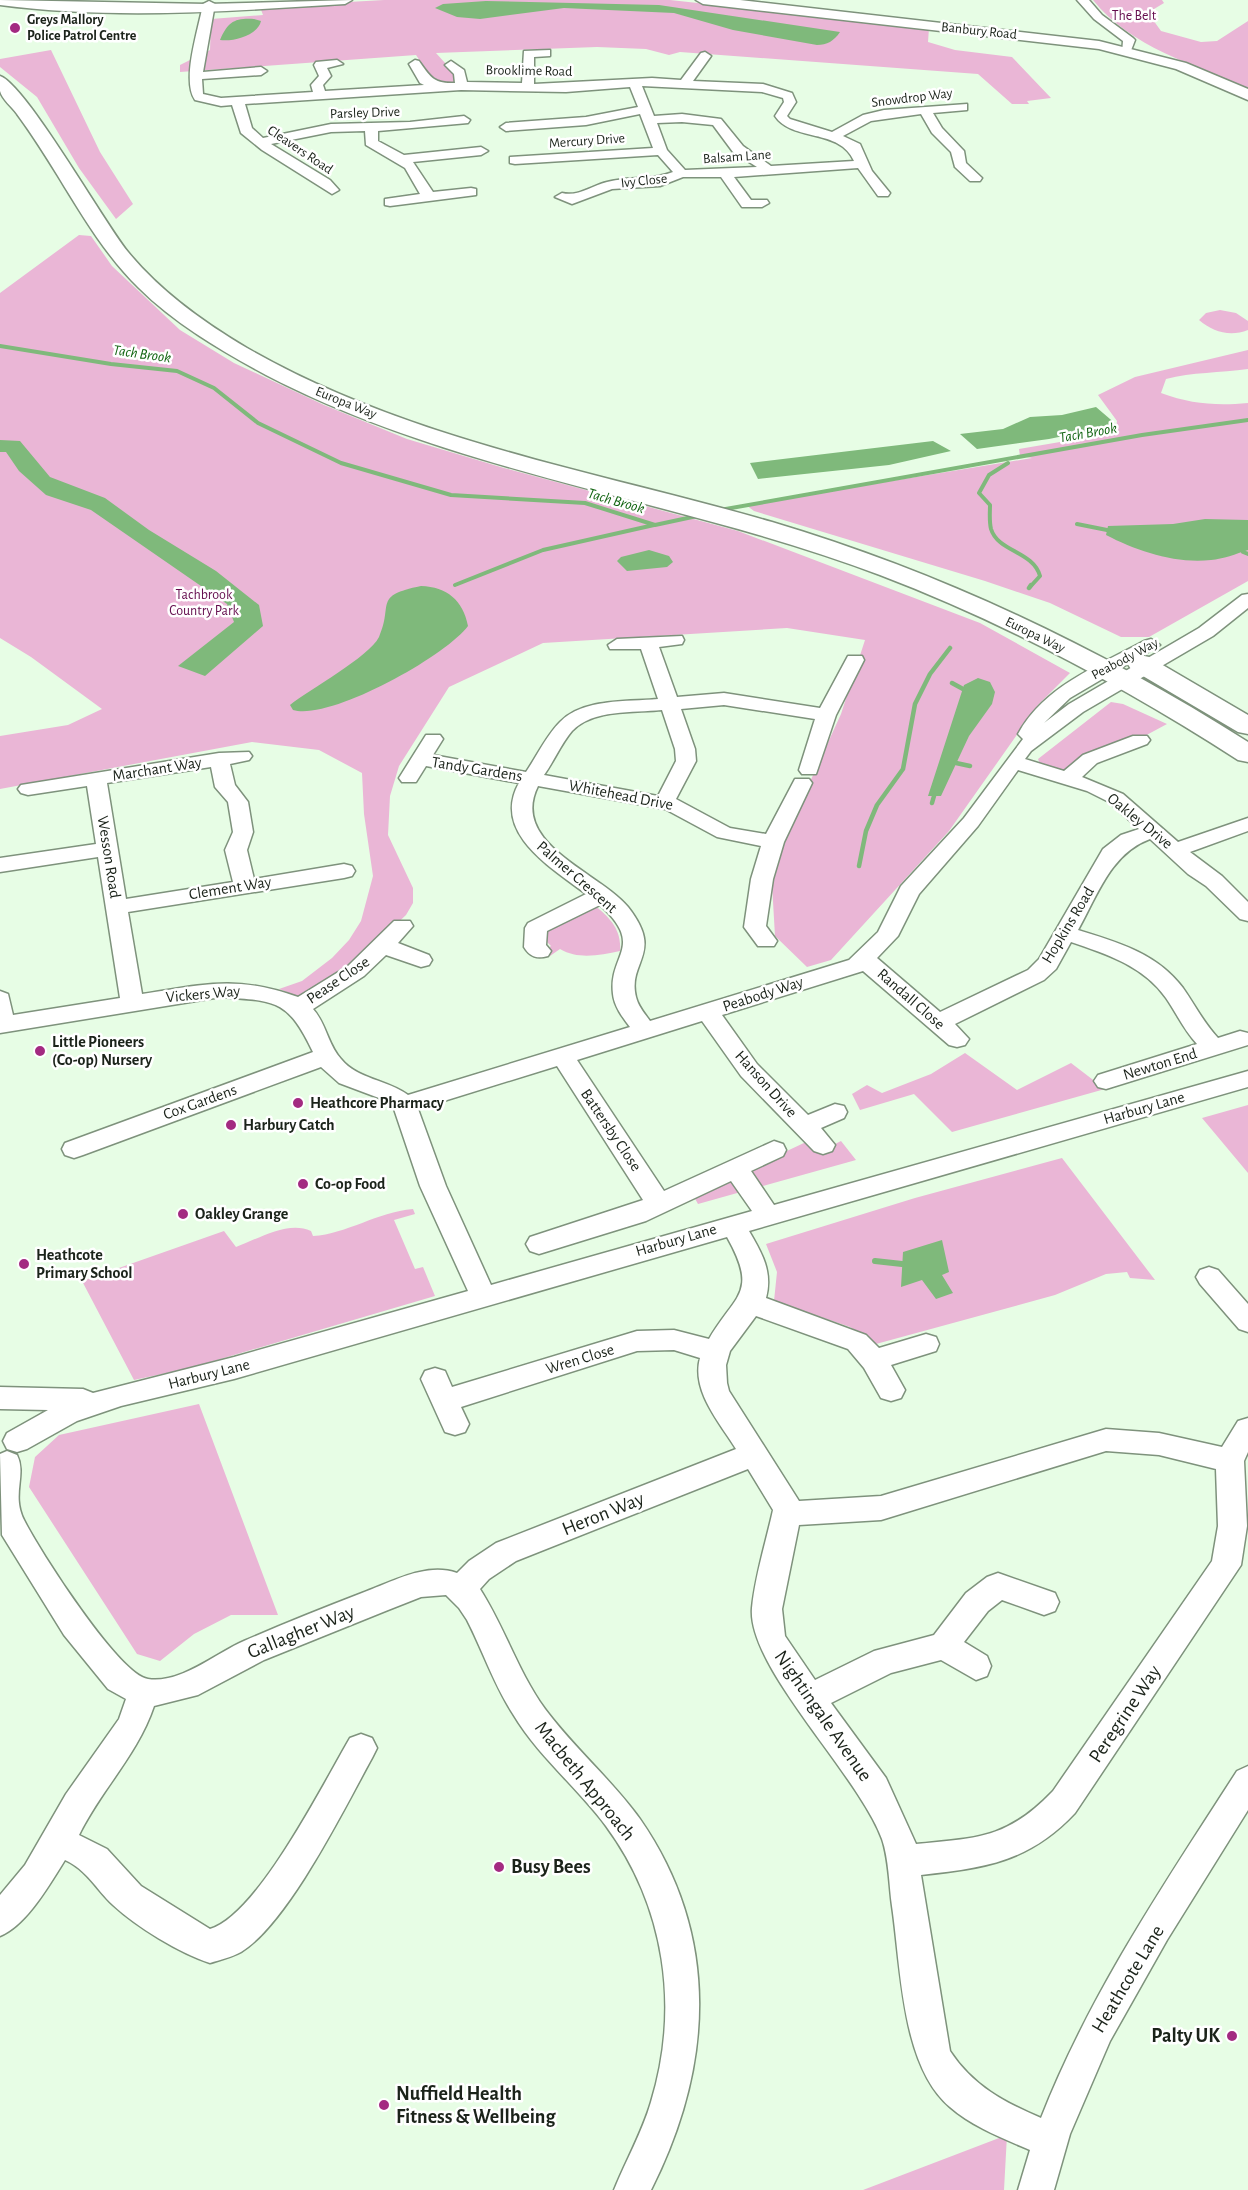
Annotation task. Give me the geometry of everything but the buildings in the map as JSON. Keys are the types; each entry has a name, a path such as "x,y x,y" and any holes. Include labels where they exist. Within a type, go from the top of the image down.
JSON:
{"highway":[{"name":"Europa Way","path":"0,81 34,121 116,250 171,305 234,348 302,385 391,421 493,455 730,518 810,542 939,591 1127,668 1248,754"},
{"name":"Europa Way","path":"810,542 873,556 1047,629 1248,726"},
{"path":"1127,668 1248,743"}],"main road":[{"path":"30,0 89,4 208,6 311,0"},
{"path":"0,1 26,6 86,7 208,6 345,0"},
{"name":"Banbury Road","path":"703,0 1082,42 1125,50 1181,66 1248,95"}],"street":[{"path":"1083,0 1098,17 1129,40 1125,50"},
{"path":"208,6 196,76 261,71"},
{"path":"514,54 546,53"},
{"path":"528,54 528,87"},
{"path":"684,84 705,56"},
{"path":"306,65 337,64"},
{"path":"415,64 424,80 442,89"},
{"path":"452,65 470,87"},
{"path":"320,66 325,76 317,85 320,94"},
{"name":"Brooklime Road","path":"196,76 195,91 199,97 238,103 320,94 470,87 566,88 635,83 763,88 788,96 790,102 781,116 784,122 833,136 855,147 872,182 883,193"},
{"name":"Balsam Lane","path":"635,83 661,151 681,173 725,174 863,164"},
{"name":"Cleavers Road","path":"238,103 246,130 332,190"},
{"name":"Snowdrop Way","path":"833,136 876,115 963,107"},
{"path":"926,112 937,129 957,151 960,164 975,178"},
{"path":"506,127 646,114 717,122 734,145 759,160 767,170"},
{"name":"Parsley Drive","path":"261,142 331,128 432,125 464,120"},
{"path":"372,127 371,142 381,151 402,159 411,166 428,197"},
{"path":"402,159 483,151"},
{"name":"Mercury Drive","path":"514,161 661,151"},
{"name":"Ivy Close","path":"572,201 610,185 660,182 681,173"},
{"path":"725,174 741,204 762,203"},
{"path":"390,202 471,192"},
{"name":"Peabody Way","path":"404,1105 857,965 865,960 887,936 909,891 971,822 1018,754 1127,668 1206,632 1248,598"},
{"path":"617,645 675,640"},
{"path":"648,643 667,703 685,749 686,761 664,803"},
{"path":"766,941 755,927 762,879 773,842 805,776 826,715 855,660"},
{"name":"Palmer Crescent","path":"645,1030 626,1002 624,993 635,943 628,922 602,895 535,841 526,829 520,812 522,800 562,729 575,718 600,710 734,699 826,715"},
{"name":"Tandy Gardens","path":"410,778 433,739"},
{"path":"1068,778 1089,759 1140,740"},
{"name":"Oakley Drive","path":"1018,754 1116,798 1196,869 1214,881 1248,914"},
{"name":"Marchant Way","path":"96,779 242,756"},
{"name":"Marchant Way","path":"219,759 225,787 238,802 243,832 236,850 245,886"},
{"name":"Tandy Gardens","path":"421,759 534,778"},
{"name":"Whitehead Drive","path":"534,778 664,803 682,808 724,833 773,842"},
{"path":"28,789 96,779"},
{"name":"Wesson Road","path":"96,779 132,1002"},
{"path":"1175,850 1248,824"},
{"name":"Hopkins Road","path":"938,1023 1036,975 1048,964 1110,854 1121,844 1154,831"},
{"path":"0,865 107,849"},
{"name":"Clement Way","path":"117,907 344,872"},
{"path":"540,951 535,947 536,928 602,895"},
{"name":"Pease Close","path":"299,1007 356,971 402,926"},
{"name":"Newton End","path":"1066,933 1121,951 1150,968 1174,992 1192,1024 1213,1047"},
{"path":"384,946 421,960"},
{"name":"Randall Close","path":"865,960 957,1039"},
{"name":"Vickers Way","path":"1,1025 221,989 241,989 280,998 299,1007"},
{"path":"0,999 1,1025"},
{"path":"299,1007 313,1026 331,1064 347,1077 387,1092 404,1105 433,1186 483,1296"},
{"name":"Hanson Drive","path":"708,1012 749,1070 823,1145"},
{"name":"Newton End","path":"1107,1081 1240,1039"},
{"name":"Cox Gardens","path":"74,1149 326,1056"},
{"name":"Battersby Close","path":"562,1056 659,1204"},
{"name":"Harbury Lane","path":"8,1458 56,1417 104,1398 234,1368 732,1224 1248,1079"},
{"name":"Hanson Drive","path":"805,1126 835,1112"},
{"path":"539,1244 637,1214 774,1150"},
{"path":"736,1168 768,1215"},
{"path":"732,1224 755,1271 756,1286 751,1303 717,1352 712,1364 716,1393 781,1496 789,1514 881,1508 1106,1440 1159,1444 1230,1461"},
{"path":"1209,1276 1246,1317"},
{"path":"751,1303 846,1336 867,1350 891,1390"},
{"name":"Wren Close","path":"445,1401 637,1341 667,1339 717,1352"},
{"path":"874,1360 926,1344"},
{"name":"Harbury Lane","path":"0,1399 64,1401 104,1398"},
{"path":"0,1399 16,1418 2,1485 2,1510 41,1576 75,1626 119,1679 143,1693 132,1726 76,1805 58,1842 37,1876 0,1920"},
{"name":"Peregrine Way","path":"903,1861 984,1851 1016,1843 1044,1824 1064,1802 1226,1565 1232,1547 1233,1529 1230,1461 1238,1442 1248,1429"},
{"name":"Heron Way","path":"462,1590 479,1570 506,1552 754,1454"},
{"name":"Nightingale Avenue","path":"789,1514 767,1609 767,1622 774,1646 875,1789 889,1814 903,1861 929,2043 939,2069 958,2094 977,2106 1050,2141"},
{"name":"Gallagher Way","path":"143,1693 164,1693 186,1687 251,1651 419,1585 440,1581 462,1590"},
{"path":"810,1698 885,1661 944,1646 977,1602 998,1586 1044,1602"},
{"name":"Macbeth Approach","path":"462,1590 472,1602 524,1705 556,1749 628,1828 655,1877 670,1918 681,1970 683,2020 681,2044 672,2096 662,2128 632,2190"},
{"path":"944,1646 976,1666"},
{"path":"58,1842 93,1858 121,1891 189,1935 208,1946 224,1943 251,1923 275,1893 360,1748"},
{"name":"Heathcote Lane","path":"1036,2190 1050,2141 1082,2059 1103,2018 1248,1781"}],"green space":[{"path":"384,0 670,0 929,28 928,42 955,50 1012,57 1051,98 1027,101 1029,104 1012,104 978,74 680,52 669,55 646,49 597,47 436,53 455,74 455,82 436,79 416,55 180,72 180,65 210,50 211,19 263,15 260,7"},
{"name":"The Belt","path":"1093,0 1162,0 1164,3 1154,9 1151,17 1161,31 1201,42 1217,41 1248,21 1248,88 1164,53 1144,42 1108,16"},
{"path":"51,50 100,152 133,204 116,219 79,168 37,97 0,67 0,59"},
{"name":"Tachbrook Country Park","path":"79,235 91,236 112,266 180,330 234,363 324,405 407,439 504,468 738,531 980,623 1070,673 1038,705 949,831 831,960 807,967 775,936 771,867 841,714 865,640 787,628 543,643 449,687 399,766 390,796 388,835 413,888 413,903 406,915 347,971 310,993 297,996 279,989 302,981 332,958 349,940 361,921 373,876 364,814 362,773 319,750 252,742 0,789 0,736 68,725 102,709 31,657 0,638 0,293"},
{"path":"1220,310 1236,313 1248,321 1248,330 1235,333 1222,332 1210,328 1199,320 1206,313"},
{"path":"1248,350 1248,369 1166,379 1161,393 1183,400 1204,403 1248,403 1248,581 1149,637 1121,637 1050,603 754,511 746,505 1032,458 1020,456 1019,449 1095,436 1116,427 1117,421 1098,395 1135,377"},
{"path":"1111,702 1123,704 1167,724 1089,766 1075,777 1040,764 1038,759"},
{"path":"593,904 617,930 620,951 590,956 575,955 560,949 550,956 543,952 551,946 543,938 544,929"},
{"path":"965,1053 1017,1090 1071,1063 1105,1089 952,1132 914,1094 860,1110 852,1094 867,1085 882,1093 931,1074"},
{"path":"1248,1105 1248,1173 1202,1118"},
{"path":"841,1141 856,1160 698,1204 693,1195 806,1142 819,1152"},
{"path":"1062,1158 1155,1280 1130,1278 1127,1272 1106,1274 1055,1295 876,1344 850,1327 774,1301 777,1272 766,1244 915,1198"},
{"path":"413,1209 415,1214 394,1220 415,1269 423,1267 435,1296 190,1368 134,1380 82,1281 224,1231 236,1247 283,1229 302,1228 311,1231 313,1236 326,1234 387,1214"},
{"path":"199,1404 278,1615 231,1615 194,1634 160,1661 137,1654 29,1487 35,1457 59,1435"},
{"path":"1007,2135 1004,2190 863,2190"}],"shaded area":[{"path":"486,1 659,5 840,32 830,42 817,45 733,30 674,13 564,8 480,19 457,17 435,8 443,4"},
{"path":"254,19 261,21 250,34 238,39 220,40 232,22"},
{"path":"1096,407 1117,425 1049,439 977,449 960,434 1003,429 1030,417 1062,415"},
{"path":"0,440 20,441 50,477 105,498 149,530 216,571 259,605 263,626 205,676 178,666 234,622 227,604 91,510 46,495 19,471 6,452 0,452"},
{"path":"933,441 951,451 889,465 758,479 750,463"},
{"path":"1205,519 1248,520 1248,550 1216,559 1184,560 1143,551 1106,535 1108,526 1173,524"},
{"path":"649,550 669,556 673,562 667,567 627,571 617,561 621,557"},
{"path":"421,586 446,592 458,602 468,626 456,639 413,669 359,696 333,706 310,711 293,710 290,705 352,663 373,645 383,626 390,598"},
{"path":"978,678 990,682 995,692 992,704 969,736 941,796 928,796 964,685"},
{"path":"942,1240 949,1272 942,1275 953,1293 936,1299 922,1280 901,1287 903,1252"}],"waterway":[{"name":"Tach Brook","path":"0,346 111,364 177,371 214,388 258,423 341,463 451,495 585,503 655,525 697,516"},
{"name":"Tach Brook","path":"720,510 1142,435 1248,420"},
{"path":"1008,463 989,475 979,493 990,505 990,526 995,537 1030,561 1036,568 1040,576 1030,587"},
{"path":"1077,524 1107,530"},
{"path":"455,585 543,550 654,525"},
{"path":"1243,552 1248,554"},
{"path":"859,866 866,831 877,805 903,769 915,704 930,674 950,648"},
{"path":"952,683 963,689"},
{"path":"956,763 970,766"},
{"path":"932,803 934,796"},
{"path":"875,1261 902,1264"}],"place":[{"name":"Greys Mallory Police Patrol Centre","path":"15,28"},
{"name":"Little Pioneers (Co-op) Nursery","path":"40,1051"},
{"name":"Heathcore Pharmacy","path":"298,1103"},
{"name":"Harbury Catch","path":"231,1125"},
{"name":"Co-op Food","path":"303,1184"},
{"name":"Oakley Grange","path":"183,1214"},
{"name":"Heathcote Primary School","path":"24,1264"},
{"name":"Busy Bees","path":"499,1867"},
{"name":"Palty UK","path":"1232,2036"},
{"name":"Nuffield Health Fitness & Wellbeing","path":"384,2105"}]}
